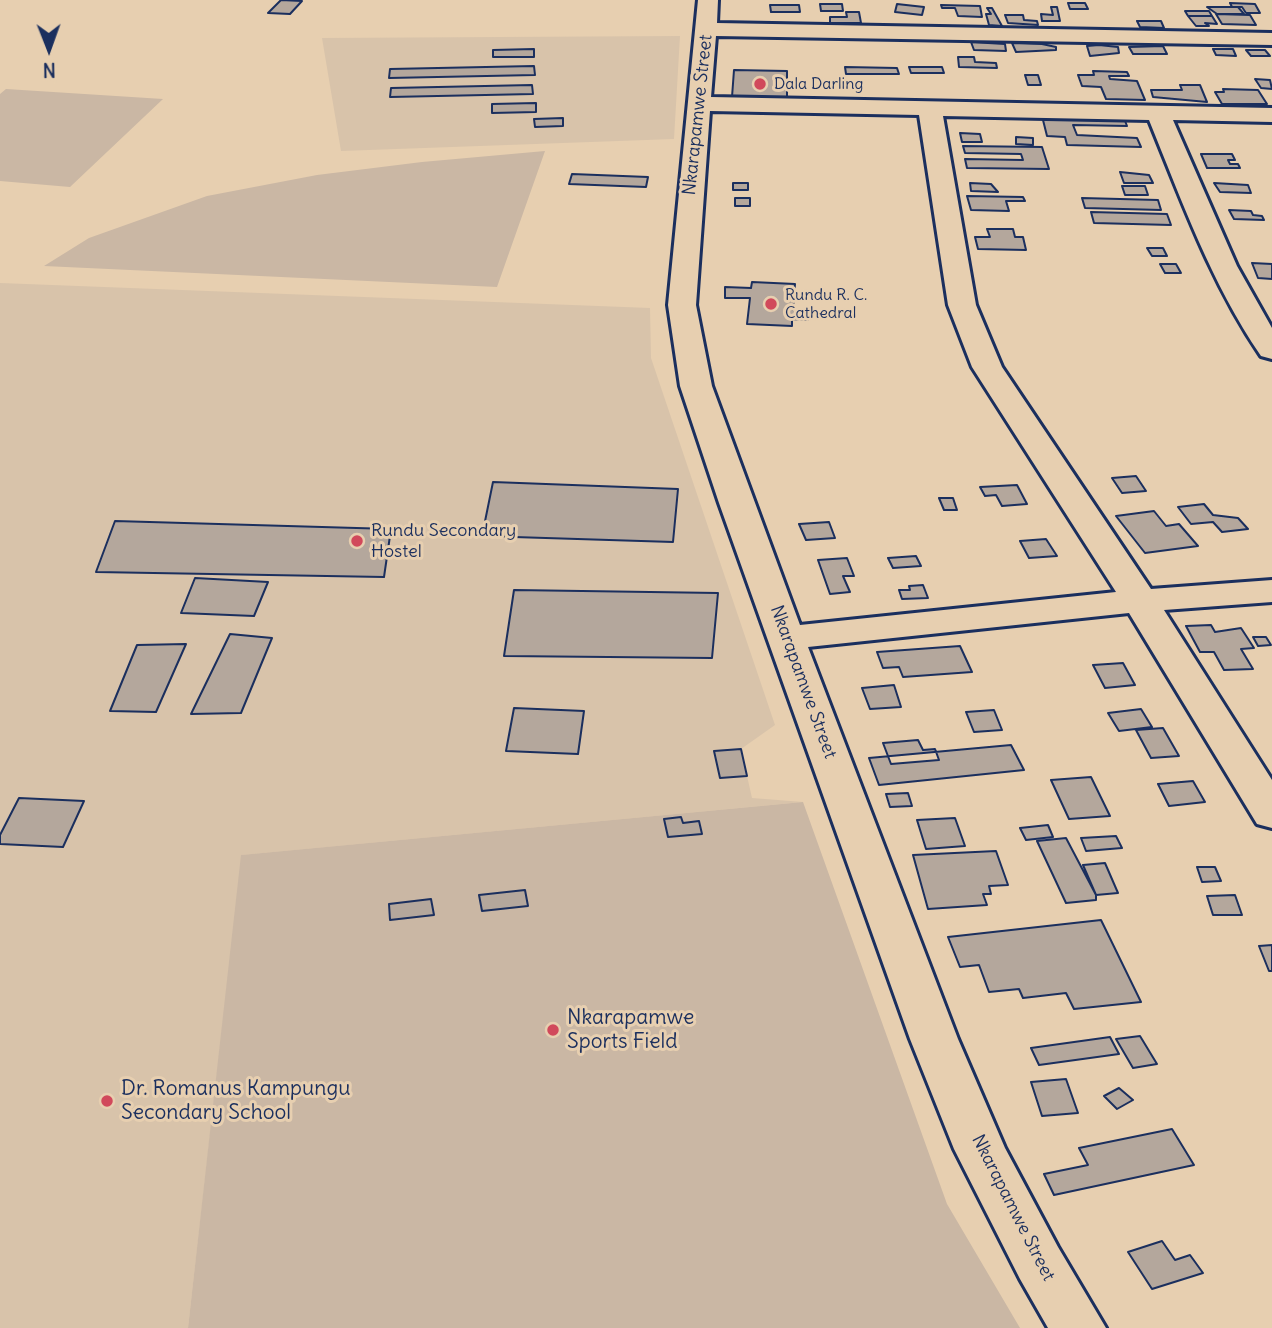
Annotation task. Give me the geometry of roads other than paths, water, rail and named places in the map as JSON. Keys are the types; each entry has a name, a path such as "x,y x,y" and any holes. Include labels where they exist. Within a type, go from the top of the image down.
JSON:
{"street":[{"name":"Nkarapamwe Street","path":"709,0 682,305 696,386 934,1039 980,1149 1039,1263 1078,1328"},
{"path":"707,29 1272,39"},
{"path":"699,104 1272,116"},
{"path":"930,108 958,287 970,328 987,366 1140,601 1272,814"},
{"path":"1158,113 1233,286 1272,350"},
{"path":"786,638 1140,601 1272,591"}],"place":[{"name":"Dala Darling","path":"760,84"},
{"name":"Rundu R. C. Cathedral","path":"771,304"},
{"name":"Rundu Secondary Hostel","path":"357,541"},
{"name":"Nkarapamwe Sports Field","path":"553,1030"},
{"name":"Dr. Romanus Kampungu Secondary School","path":"107,1101"}]}
